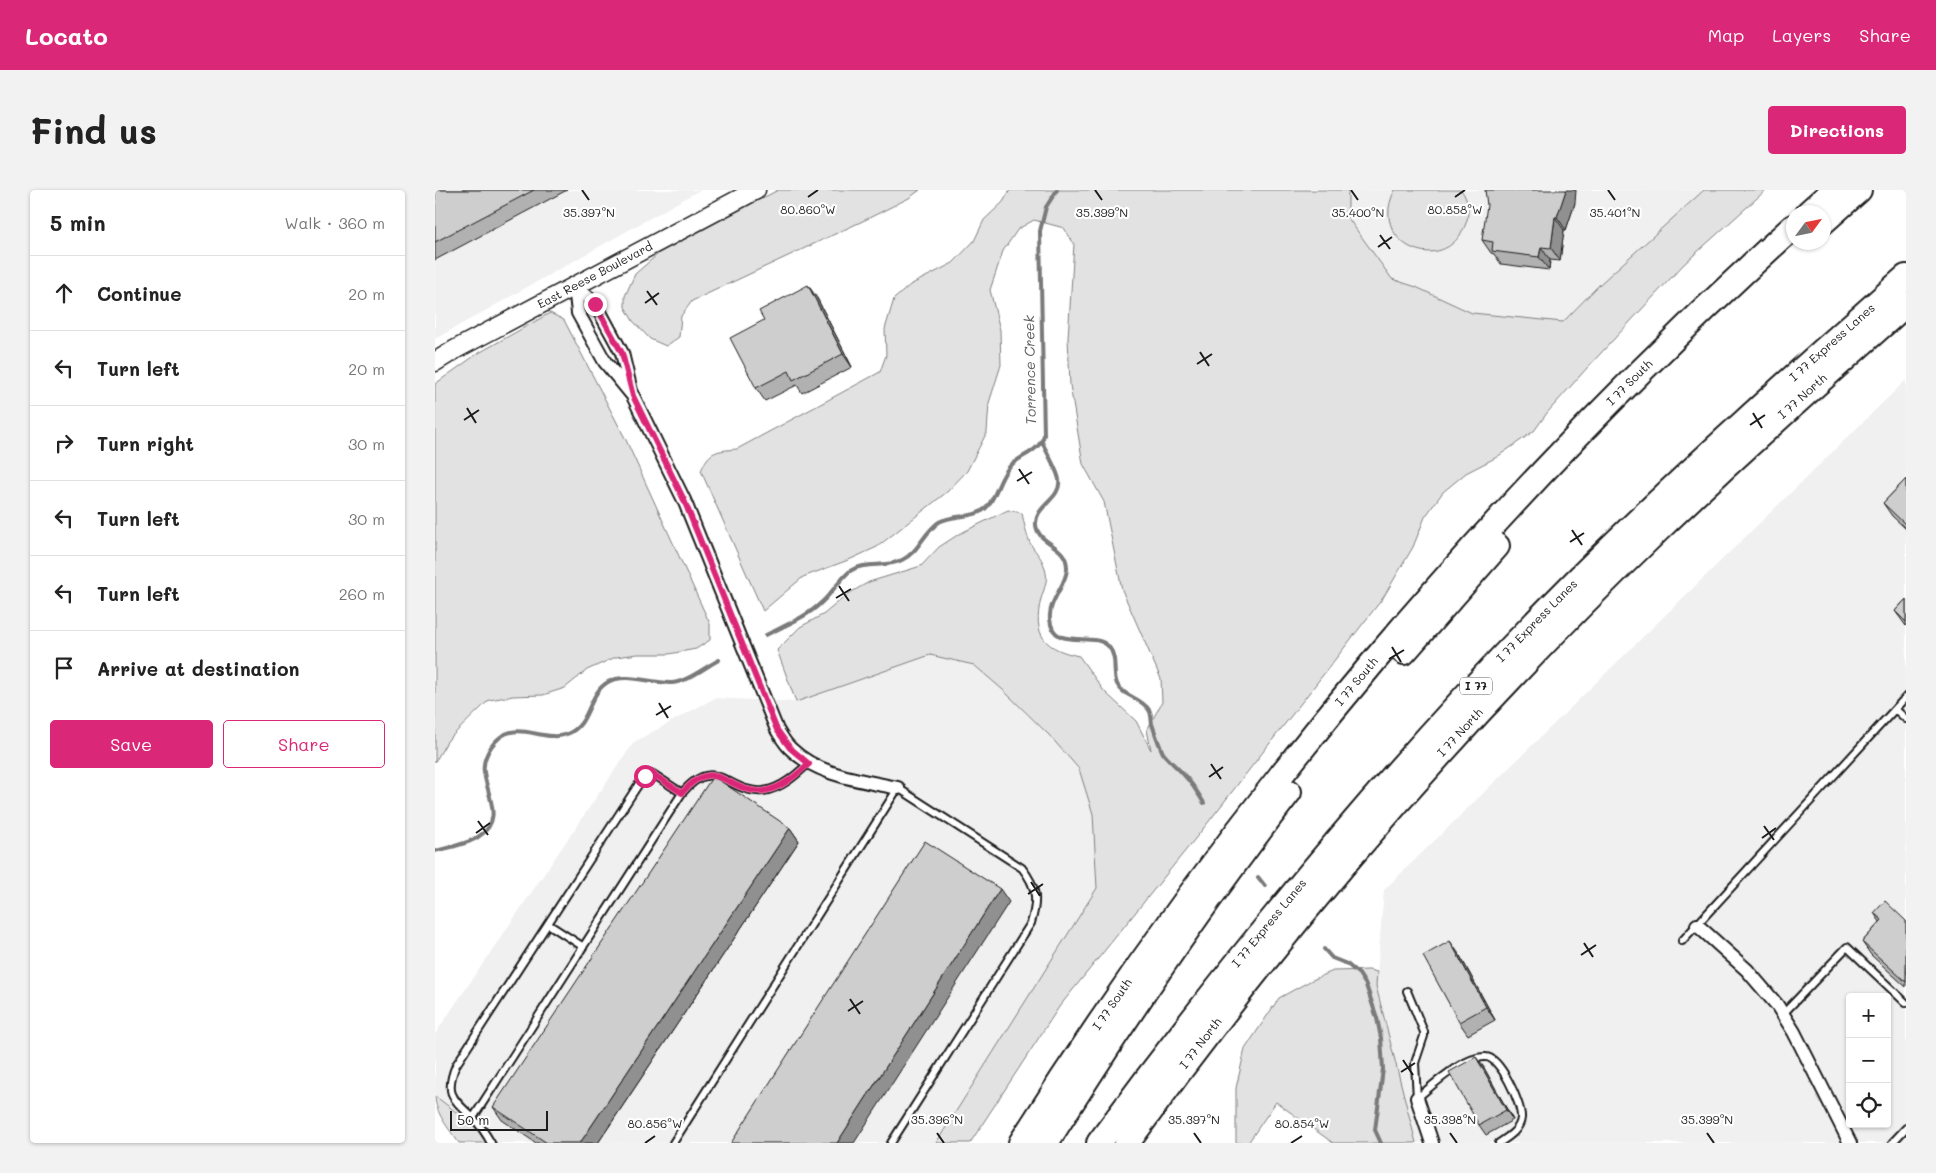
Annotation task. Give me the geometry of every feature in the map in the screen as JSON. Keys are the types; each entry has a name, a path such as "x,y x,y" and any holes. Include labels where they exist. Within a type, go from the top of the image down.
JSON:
{"highway":[{"path":"1817,205 1834,190"},
{"path":"1831,215 1859,190"},
{"name":"I 77 South","path":"1021,1143 1098,1027 1191,895 1248,818 1367,669 1429,597 1558,456 1693,320 1786,233"},
{"path":"1046,1143 1150,982 1204,904 1261,828 1380,680 1505,537 1570,468 1697,339 1792,250"},
{"name":"I 77 Express Lanes","path":"1099,1143 1140,1087 1263,930 1379,792 1442,722 1571,587 1645,514 1784,385 1906,277"},
{"name":"I 77 North","path":"1127,1143 1273,951 1382,820 1457,736 1543,645 1659,529 1798,400 1906,304"}],"street":[{"name":"East Reese Boulevard","path":"435,362 456,349 756,190"},
{"path":"575,286 578,313 605,362 633,396"},
{"path":"575,286 595,304 622,353 633,396 684,500 777,730 790,748 809,764 836,775 898,788"},
{"path":"1697,925 1747,970 1777,1005 1794,1032 1850,1143"},
{"path":"1417,1098 1432,1143"}],"lane":[{"path":"1683,941 1906,697"},
{"path":"1895,709 1906,719"},
{"path":"473,1118 582,946 689,784 709,775 719,776 751,791 764,791 778,787 809,764"},
{"path":"491,1143 473,1118 457,1104 452,1095 450,1085 457,1065 642,779 653,774 682,793"},
{"path":"673,1143 898,788 1022,868 1031,879 1036,906 1031,923 891,1143"},
{"path":"548,924 582,946"},
{"path":"1783,1014 1847,947 1906,1003"},
{"path":"1407,990 1425,1036 1415,1063 1417,1098"},
{"path":"1417,1098 1437,1081 1466,1062 1488,1056 1495,1060 1502,1069 1521,1108 1521,1119 1518,1127 1509,1137 1499,1143"},
{"path":"1892,1143 1906,1128"}],"shaded area":[{"path":"435,190 700,190 435,339"},
{"path":"778,190 920,190 909,198 867,219 692,301 681,316 679,337 666,346 650,339 633,321 625,307 625,296 635,274 659,253"},
{"path":"1010,190 1348,190 1348,218 1392,279 1416,287 1472,313 1563,322 1600,284 1704,190 1766,190 1684,264 1587,368 1547,413 1534,431 1497,457 1466,473 1443,492 1425,517 1413,547 1383,598 1203,829 1059,1007 970,1143 936,1143 1097,888 1093,814 1079,769 1049,735 1003,690 974,665 930,655 796,702 777,650 800,627 824,614 848,594 869,582 921,566 939,547 959,534 1008,510 1022,513 1030,543 1041,560 1046,573 1046,583 1041,599 1038,623 1044,639 1057,649 1079,656 1104,691 1136,721 1151,750 1147,730 1162,702 1161,679 1122,590 1104,502 1083,464 1070,385 1068,338 1074,244 1064,228 1034,220 1018,229 1003,251 990,290 1000,330 1001,365 989,403 987,432 967,471 947,492 877,547 803,577 763,611 701,471 707,459 714,453 737,449 880,372 886,355 885,329 894,299 910,285 953,263 974,241 984,220 1003,202"},
{"path":"1348,190 1704,190 1600,284 1563,322 1472,313 1416,287 1392,279 1348,218"},
{"path":"1395,190 1461,190 1467,201 1468,215 1466,223 1456,240 1442,249 1427,252 1412,248 1399,239 1391,226 1389,209"},
{"path":"550,313 564,320 626,440 710,624 710,640 696,649 669,654 638,654 616,657 587,670 565,688 543,695 513,696 489,700 448,740 435,762 435,384 477,354"},
{"path":"1906,380 1906,1143 1416,1143 1376,986 1384,890"},
{"path":"930,655 974,665 1003,690 1049,735 1079,768 1093,814 1097,888 936,1143 497,1143 435,1096 435,1034 634,742 715,698 796,702"},
{"path":"1369,970 1377,972 1376,986 1416,1143 1333,1143 1276,1102 1248,1143 1236,1143 1236,1088 1245,1049 1279,998 1333,971"},
{"path":"435,1096 497,1143 459,1143 440,1115"}],"building":[{"path":"435,190 534,190 435,242"},
{"path":"1485,190 1566,190 1557,217 1555,217 1551,248 1541,247 1539,257 1492,251 1493,242 1482,240 1487,205"},
{"path":"808,285 843,354 793,380 789,371 756,388 730,338 764,320 759,311"},
{"path":"1906,479 1906,525 1883,503"},
{"path":"1906,599 1906,622 1895,611"},
{"path":"713,776 790,828 580,1143 547,1143 493,1107"},
{"path":"925,841 1000,889 837,1143 731,1143"},
{"path":"1885,901 1906,921 1906,982 1862,942 1882,920 1874,913"},
{"path":"1450,941 1486,1007 1459,1022 1423,956"},
{"path":"1476,1057 1506,1110 1479,1125 1449,1072"}],"waterway":[{"name":"Torrence Creek","path":"766,635 795,621 816,607 850,571 862,566 890,564 902,560 912,553 929,531 939,522 976,514 986,508 1011,465 1039,445 1044,435 1040,231 1046,207 1057,190"},
{"path":"1042,442 1056,472 1059,487 1053,498 1039,513 1036,525 1042,537 1063,554 1067,569 1064,581 1050,612 1053,629 1058,635 1066,638 1094,640 1102,642 1109,647 1114,660 1117,684 1123,691 1142,703 1149,710 1163,753 1190,781 1204,803"},
{"name":"Torrence Creek","path":"435,851 469,842 478,837 491,823 493,815 484,772 484,763 492,745 498,739 514,731 550,736 567,734 581,724 596,694 608,682 623,678 664,683 678,682 719,660"},
{"path":"1258,877 1265,886"},
{"path":"1324,949 1332,958 1347,964 1359,974 1366,985 1377,1018 1381,1038 1383,1069 1375,1130 1381,1143"}],"route":[{"path":"595,304 622,353 633,396 684,500 763,701 777,730 790,748 809,764 778,787 764,791 751,791 719,776 709,775 689,784 682,793 653,774 645,776"}]}
